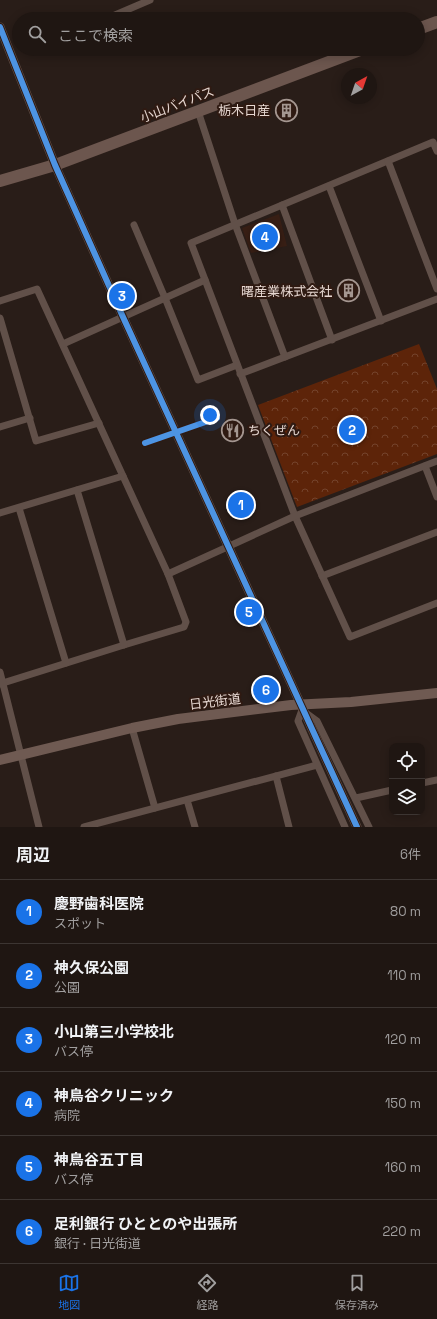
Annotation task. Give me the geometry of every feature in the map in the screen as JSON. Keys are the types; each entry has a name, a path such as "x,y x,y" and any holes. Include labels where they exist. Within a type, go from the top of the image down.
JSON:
{"highway":[{"path":"425,26 437,22"},
{"name":"小山バイパス","path":"0,181 55,164 344,56"}],"main road":[{"name":"日光街道","path":"0,760 132,728 178,719 437,692"}],"street":[{"path":"122,12 150,0"},
{"path":"0,26 55,164 123,317 356,827"},
{"path":"198,111 235,224 285,357"},
{"path":"437,151 433,142 191,243 295,516 350,637 437,603"},
{"path":"388,161 437,289"},
{"path":"329,186 381,321"},
{"path":"282,205 332,340"},
{"path":"134,225 198,380 237,365"},
{"path":"63,344 205,280"},
{"path":"0,301 37,289 168,574 186,622 184,627 124,644 2,684"},
{"path":"240,374 437,300"},
{"path":"0,318 36,441 99,423"},
{"path":"0,427 30,418"},
{"path":"168,574 295,516 437,462"},
{"path":"425,466 437,497"},
{"path":"0,513 123,476"},
{"path":"77,490 124,644"},
{"path":"19,508 66,663"},
{"path":"322,576 437,532"},
{"path":"0,672 39,827"},
{"path":"301,707 298,721 346,827"},
{"path":"301,707 317,721 369,827"},
{"path":"132,728 155,808"},
{"path":"84,827 317,764"},
{"path":"276,776 289,827"},
{"path":"425,782 437,780"},
{"path":"356,798 389,791"},
{"path":"187,800 195,827"}],"shaded area":[{"path":"279,214 287,246 251,253 242,228"}],"green space":[{"path":"419,344 437,389 437,454 297,507 258,405"}],"cycle path":[{"path":"0,27 55,165 123,317 357,827"},
{"path":"145,443 217,418"}],"place":[{"name":"栃木日産","path":"286,110"},
{"name":"神鳥谷クリニック","path":"265,237"},
{"name":"曙産業株式会社","path":"348,291"},
{"name":"小山第三小学校北","path":"122,296"},
{"name":"ちくぜん","path":"233,430"},
{"name":"神久保公園","path":"352,430"},
{"name":"慶野歯科医院","path":"241,505"},
{"name":"神鳥谷五丁目","path":"249,612"},
{"name":"足利銀行 ひととのや出張所","path":"266,690"}]}
